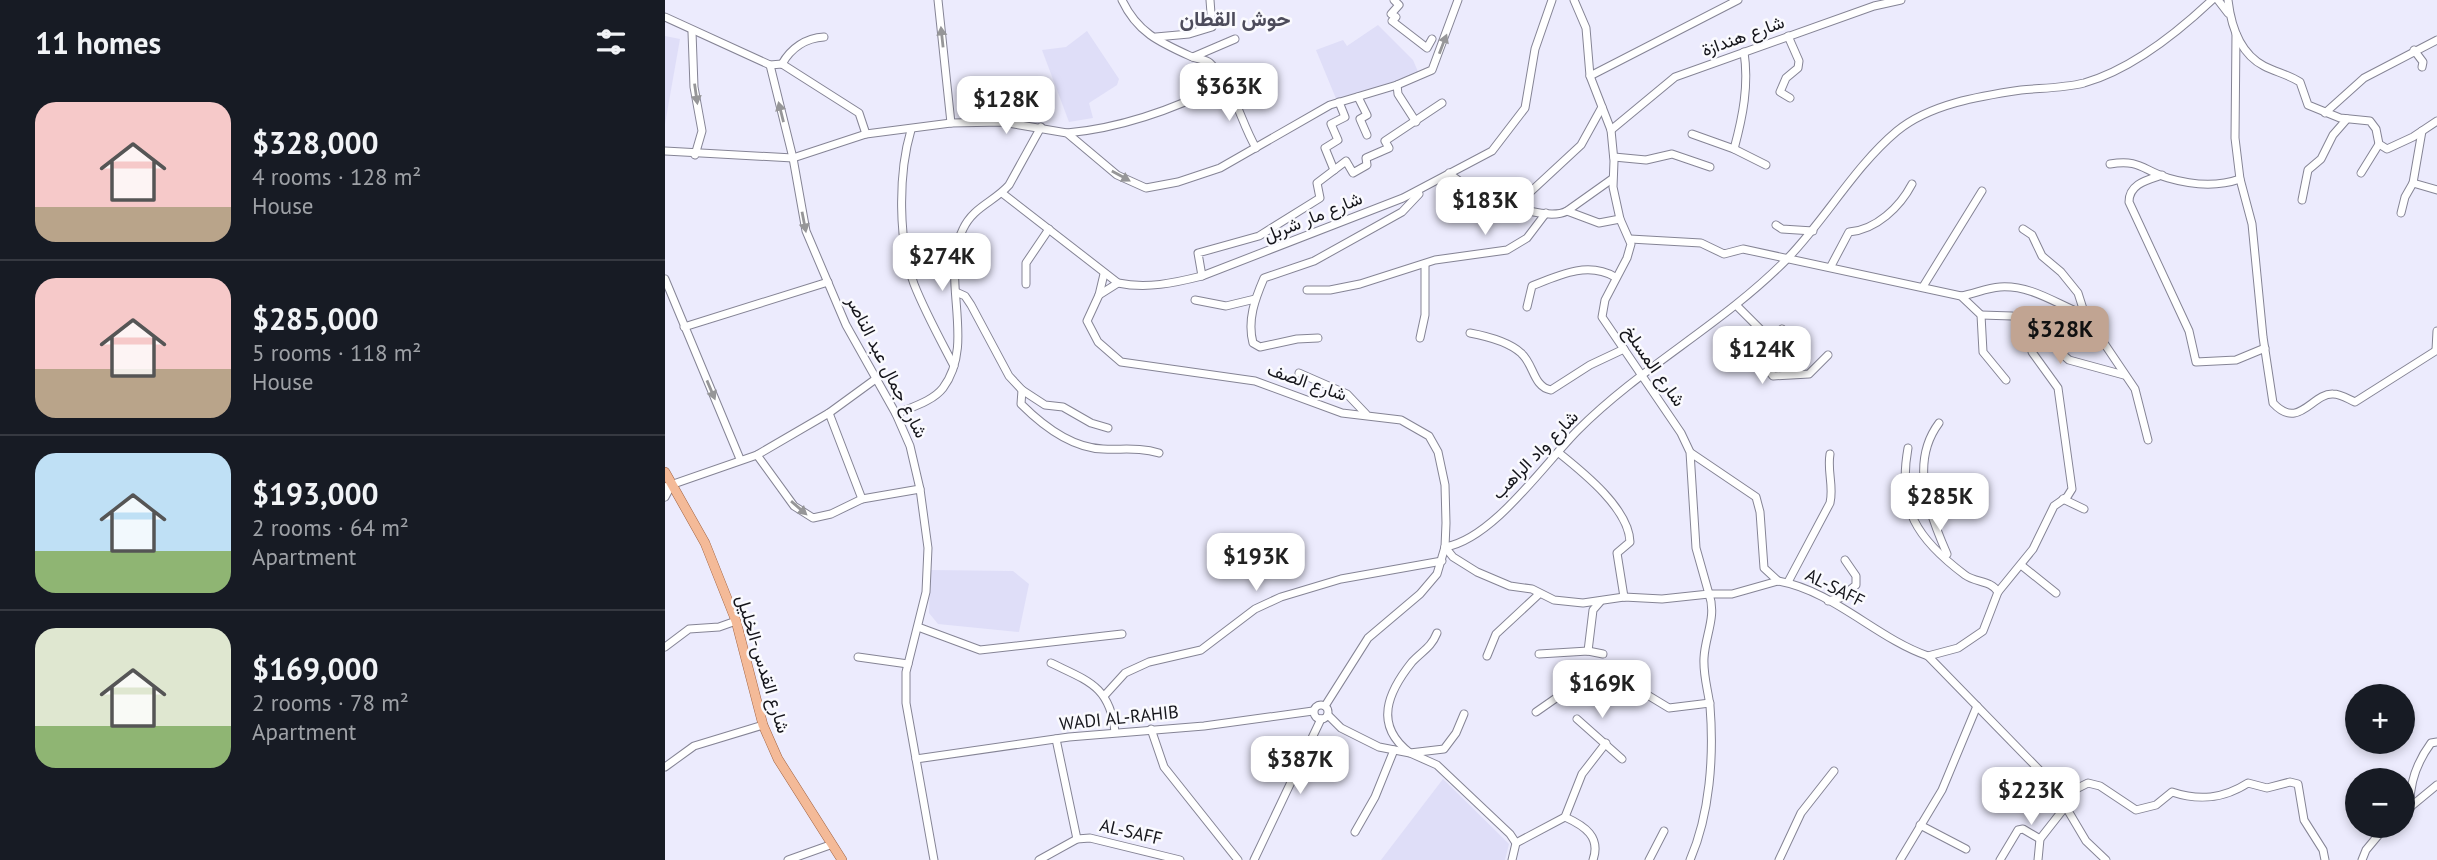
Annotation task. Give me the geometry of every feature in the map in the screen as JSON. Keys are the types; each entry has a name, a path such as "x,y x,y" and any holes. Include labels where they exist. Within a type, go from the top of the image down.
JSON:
{"main road":[{"name":"شارع القدس-الخليل","path":"665,472 669,485 705,543 736,621 763,725 778,759 830,845 842,860"}],"street":[{"path":"938,0 951,123"},
{"path":"1122,0 1132,22 1193,57 1209,61 1226,83 1256,148"},
{"path":"1155,37 1189,34 1212,27 1210,0"},
{"path":"1394,0 1399,5 1391,14 1396,17 1392,21 1427,48 1431,39"},
{"path":"1067,134 1117,175 1146,188 1178,182 1220,168 1339,102 1397,85 1432,70 1458,0"},
{"name":"شارع مار شربل","path":"1118,283 1145,286 1202,276 1403,198 1492,151 1525,108 1535,49 1552,0"},
{"path":"1574,0 1585,28 1590,76 1611,130 1614,157 1612,179 1620,219 1630,239 1701,243 1724,254 1743,248 1786,260 1831,266 1874,279 1924,285 1961,296 1981,315 2012,316 2037,332 2069,360 2125,376"},
{"path":"1590,76 1738,0"},
{"name":"شارع هندازة","path":"1611,130 1675,77 1788,36 1901,0"},
{"path":"2214,0 2229,13"},
{"name":"شارع واد الراهب","path":"1445,548 1456,545 1505,510 1579,430 1642,374 1737,306 1813,231 1877,149 1910,121 1976,98 2070,86 2097,79 2153,46 2214,0"},
{"path":"2228,0 2235,34 2235,118 2240,179 2252,224 2273,403 2282,410 2297,412 2307,410 2325,395 2333,394 2355,402 2437,350 2437,331"},
{"path":"665,17 692,32 770,65 782,64 859,113 866,134"},
{"path":"692,32 694,87 702,131 695,155"},
{"path":"2235,34 2250,56 2300,82 2305,102 2325,113 2370,121 2376,129 2379,144 2361,173"},
{"path":"1788,36 1799,61 1798,68 1786,78 1780,92 1790,98"},
{"path":"782,64 786,56 805,40 824,37"},
{"path":"1193,57 1235,39"},
{"path":"2325,113 2364,78 2437,40"},
{"path":"2414,50 2423,62 2422,67"},
{"path":"1734,149 1743,114 1747,72 1744,52"},
{"name":"شارع جمال عبد الناصر","path":"770,65 793,158 806,231 846,325 896,414 910,446 920,489 928,548 926,592 908,664 906,703 934,860"},
{"path":"665,151 695,155 793,158 866,134 972,122 1002,122 1041,127 1067,134 1112,127 1201,96 1226,83"},
{"path":"1397,85 1398,94 1416,122"},
{"path":"1358,97 1367,115 1360,119 1367,135"},
{"path":"1334,170 1325,148 1338,139 1331,124 1345,117 1339,102"},
{"path":"1202,276 1198,253 1259,236 1320,198 1317,183 1346,160 1353,173 1367,165 1366,158 1389,148 1385,141 1441,103"},
{"path":"1520,208 1526,196 1581,145 1602,107"},
{"path":"2302,200 2308,170 2321,159 2333,135 2347,119"},
{"path":"2379,144 2392,148 2437,121"},
{"path":"896,414 928,400 943,388 954,366 955,256 963,229 978,207 1002,192 1041,127"},
{"path":"911,130 904,160 901,201 913,281 954,366"},
{"path":"2401,213 2405,197 2413,183 2422,131"},
{"path":"1692,134 1734,149 1766,165"},
{"path":"1614,157 1646,160 1672,154 1710,167"},
{"path":"2110,163 2130,161 2162,175 2212,185 2240,179"},
{"path":"1449,173 1473,191 1520,208 1555,216 1567,211 1612,179"},
{"path":"2162,175 2138,184 2129,194 2129,202 2189,331 2196,362 2236,360 2265,348"},
{"path":"1318,338 1297,339 1260,347 1253,343 1250,326 1255,299 1264,278 1314,261 1402,212 1412,198 1433,182"},
{"path":"2413,183 2437,190"},
{"path":"1831,266 1849,232 1860,231 1885,217 1904,200 1912,184"},
{"path":"1924,285 1982,191"},
{"path":"1002,192 1118,283 1099,295"},
{"path":"1567,211 1599,223 1620,219"},
{"path":"1307,290 1330,290 1360,284 1425,264 1484,251 1507,250 1528,239 1546,213"},
{"path":"1776,225 1782,229 1813,231"},
{"path":"1026,284 1026,263 1049,229"},
{"path":"2023,229 2032,235 2042,257 2061,272 2078,293 2085,315 2135,389 2148,440"},
{"name":"شارع المسلخ","path":"1630,239 1627,258 1605,300 1602,317 1681,433 1690,452 1696,548 1709,594"},
{"path":"1420,338 1425,315 1425,264"},
{"path":"1527,307 1532,286 1564,274 1592,268 1615,277"},
{"path":"1099,295 1104,274"},
{"path":"665,279 740,459"},
{"path":"684,327 828,282"},
{"path":"1961,296 1997,287 2027,289 2085,315"},
{"path":"956,292 965,296 1009,376 1022,390 1045,405 1063,407 1091,424 1108,428"},
{"name":"شارع الصف","path":"1099,295 1090,309 1089,329 1098,342 1121,362 1255,381 1323,408 1407,422 1429,436 1439,452 1445,485 1445,548"},
{"path":"1195,300 1226,306 1255,299"},
{"path":"1737,306 1773,342"},
{"path":"1981,315 1983,352 2006,380"},
{"path":"1782,329 1773,342 1766,367 1773,376 1809,374 1828,355"},
{"path":"1928,656 1949,652 1979,635 1992,615 1999,592 2033,549 2054,506 2071,489 2064,446 2065,422 2058,388 2033,355 2037,332"},
{"path":"1470,333 1518,350 1528,360 1538,383 1551,390 1590,365 1624,349"},
{"path":"1299,373 1347,394 1366,414"},
{"path":"665,498 669,485 757,455 829,413 877,378"},
{"path":"1022,390 1021,404 1035,418 1089,447 1159,453"},
{"path":"829,413 862,499"},
{"path":"1939,423 1925,447 1921,464 1930,509 1948,558"},
{"path":"1908,448 1903,488 1907,503 1926,540 1965,575 1992,585 1999,592"},
{"path":"1690,452 1756,497 1760,512 1764,568 1778,580"},
{"path":"1559,453 1598,486 1630,530 1630,542 1617,553 1624,597"},
{"path":"1788,582 1830,503 1833,491 1827,476 1830,454"},
{"path":"757,455 794,506 813,518 831,514 862,499 920,489"},
{"path":"2063,499 2084,509"},
{"path":"1254,860 1358,651 1420,594 1437,574 1445,548"},
{"path":"1445,548 1453,557 1477,572 1510,586 1583,603 1593,610"},
{"path":"1827,601 1840,598 1856,585 1856,576 1845,560"},
{"path":"1105,695 1125,673 1149,662 1201,650 1255,609 1281,597 1341,579 1442,561"},
{"path":"2021,565 2056,593"},
{"name":"AL-SAFF","path":"1583,603 1624,597 1663,599 1732,594 1778,580 1788,582 1827,601 1905,647 1928,656 2038,768 2062,799 2086,841 2106,860"},
{"path":"1487,656 1496,634 1538,594"},
{"path":"1690,860 1699,840 1711,732 1710,703 1704,670 1713,606 1709,594"},
{"path":"1588,651 1593,610 1603,600"},
{"path":"665,647 689,629 719,627 736,621"},
{"path":"918,627 980,650 1122,634"},
{"path":"1437,633 1430,648 1412,662 1386,708 1396,740 1410,753 1444,749 1457,733 1464,714"},
{"path":"1539,653 1588,651 1602,654"},
{"path":"858,657 908,664"},
{"path":"1051,663 1089,682 1105,695 1112,711 1115,732"},
{"path":"1536,712 1559,696 1599,695 1626,682 1669,708 1710,703"},
{"name":"WADI AL-RAHIB","path":"916,759 1115,732 1204,726 1313,710 1318,705 1325,713"},
{"path":"1900,860 1942,790 1977,706"},
{"path":"1313,710 1315,717 1325,713"},
{"path":"1325,713 1354,736 1379,747 1410,753 1437,765 1516,843"},
{"path":"1577,719 1622,759"},
{"path":"665,767 694,746 763,725"},
{"path":"1150,729 1164,767 1238,860"},
{"path":"1056,739 1077,839"},
{"path":"2415,773 2431,743 2437,742"},
{"path":"1512,860 1516,843 1565,817 1582,774 1607,743"},
{"path":"1355,832 1375,797 1394,750"},
{"path":"1779,860 1801,813 1834,771"},
{"path":"2038,860 2040,839 2062,811 2062,799 2088,783 2100,786 2136,810 2156,805 2172,792 2203,800 2220,793 2233,792 2248,783 2267,788 2290,782 2298,785 2304,820 2323,850 2325,860"},
{"path":"2415,803 2437,785"},
{"path":"1565,817 1592,835 1596,848 1593,860"},
{"path":"2057,819 2075,821"},
{"path":"1920,825 1966,849"},
{"path":"2000,860 2018,830 2023,829 2040,839"},
{"path":"1649,860 1664,831"},
{"name":"AL-SAFF","path":"1039,860 1077,839 1090,838 1180,860"},
{"path":"2362,860 2376,838"},
{"path":"788,860 830,845"}],"shaded area":[{"path":"1378,25 1413,60 1419,74 1337,101 1316,50 1343,40 1347,46"},
{"path":"1087,31 1119,79 1117,85 1089,103 1093,118 1069,122 1042,50 1066,47"},
{"path":"665,36 680,39 665,124"},
{"path":"930,570 1013,571 1029,584 1019,632 938,624 929,613"},
{"path":"1443,779 1509,844 1505,860 1381,860"}],"district":[{"name":"حوش القطان","path":"1235,19"}]}
